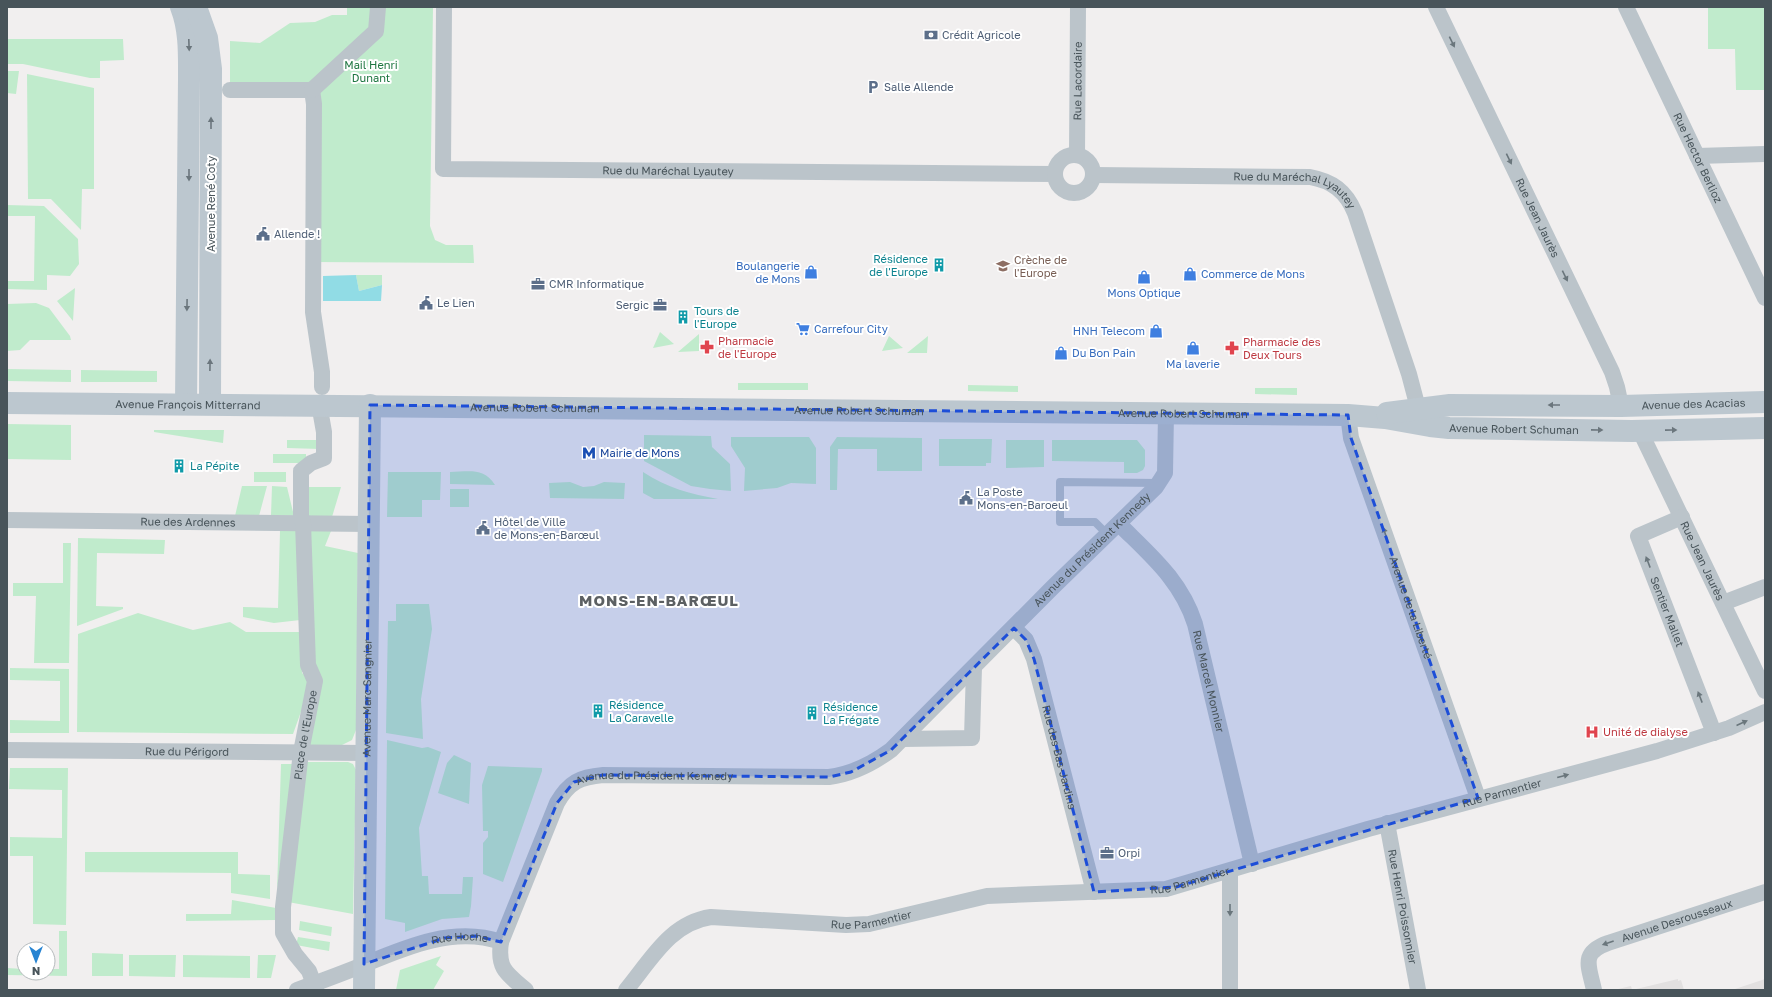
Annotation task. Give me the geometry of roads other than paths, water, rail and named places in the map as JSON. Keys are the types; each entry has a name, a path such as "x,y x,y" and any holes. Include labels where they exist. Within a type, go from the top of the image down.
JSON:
{"main road":[{"name":"Avenue René Coty","path":"181,7 187,29 189,79 186,404"},
{"name":"Avenue René Coty","path":"196,7 207,38 211,69 210,404"},
{"name":"Avenue des Acacias","path":"1629,406 1765,402"},
{"name":"Avenue François Mitterrand","path":"7,403 370,405"},
{"name":"Avenue Robert Schuman","path":"370,405 1348,415 1385,413 1450,404 1629,406"},
{"name":"Avenue Marc Sangnier","path":"364,990 370,405"},
{"name":"Rue Jean Jaurès","path":"1629,406 1640,431"},
{"name":"Avenue Robert Schuman","path":"1348,415 1385,418 1437,427 1640,431"},
{"path":"1640,431 1765,428"}],"street":[{"path":"230,90 312,90 376,31 378,7"},
{"name":"Rue du Maréchal Lyautey","path":"444,7 443,168 1055,174"},
{"name":"Rue Lacordaire","path":"1077,155 1078,7"},
{"name":"Rue Jean Jaurès","path":"1436,7 1629,406"},
{"name":"Rue Hector Berlioz","path":"1630,10 1697,156 1765,298"},
{"path":"312,90 314,104 313,312 322,372 322,387"},
{"path":"1697,156 1765,154"},
{"path":"1070,155 1077,155 1089,162 1093,175 1088,187 1083,191 1074,193 1066,191 1060,187 1055,174 1056,167 1062,159 1070,155"},
{"name":"Rue du Maréchal Lyautey","path":"1093,175 1310,177 1327,181 1335,185 1347,198 1355,213 1409,374 1418,408"},
{"name":"Avenue du Président Kennedy","path":"501,942 557,803 566,788 574,782 588,777 603,775 829,777 851,772 872,763 891,750 1159,483 1165,473 1166,413"},
{"name":"Place de l'Europe","path":"314,987 309,971 295,954 284,934 283,907 300,752 315,681 308,665 303,523 300,516 301,471 311,463 324,458 324,432 321,415"},
{"name":"Avenue de la Liberté","path":"1348,415 1351,438 1478,798"},
{"name":"Rue Jean Jaurès","path":"1640,431 1765,692"},
{"name":"Sentier Mallet","path":"1682,517 1638,536 1714,733"},
{"name":"Rue des Ardennes","path":"7,520 369,524"},
{"name":"Rue Marcel Monnier","path":"1113,529 1168,574 1176,583 1188,603 1195,624 1252,864"},
{"path":"1723,603 1765,587"},
{"name":"Rue des Bas-Jardins","path":"1014,628 1026,640 1034,659 1094,892"},
{"path":"903,739 972,738 974,667"},
{"name":"Rue Parmentier","path":"626,990 672,934 683,926 704,918 721,917 869,924 987,896 1166,889 1387,823 1657,751 1714,733 1765,712"},
{"name":"Rue du Périgord","path":"7,750 366,753"},
{"name":"Rue Henri Poissonnier","path":"1387,823 1418,990"},
{"path":"1230,871 1230,990"},
{"name":"Avenue Desrousseaux","path":"1594,990 1589,968 1590,953 1595,948 1765,892"},
{"name":"Rue Hoche","path":"297,990 314,987 364,964 423,943 445,938 476,936 501,942 500,957 503,968 526,990"}],"lane":[{"path":"1113,529 1095,522 1060,522 1060,482 1159,483"}],"water":[{"path":"356,275 359,291 382,285 381,301 323,301 323,276"}],"place":[{"name":"Crédit Agricole","path":"931,35"},
{"name":"Salle Allende","path":"873,87"},
{"name":"Allende !","path":"263,234"},
{"name":"Résidence de l'Europe","path":"939,265"},
{"name":"Crèche de l'Europe","path":"1003,266"},
{"name":"Boulangerie de Mons","path":"811,272"},
{"name":"Commerce de Mons","path":"1190,274"},
{"name":"Mons Optique","path":"1144,277"},
{"name":"CMR Informatique","path":"538,284"},
{"name":"Le Lien","path":"426,303"},
{"name":"Sergic","path":"660,305"},
{"name":"Tours de l'Europe","path":"683,317"},
{"name":"Carrefour City","path":"803,329"},
{"name":"HNH Telecom","path":"1156,331"},
{"name":"Pharmacie de l'Europe","path":"707,347"},
{"name":"Ma laverie","path":"1193,348"},
{"name":"Pharmacie des Deux Tours","path":"1232,348"},
{"name":"Du Bon Pain","path":"1061,353"},
{"name":"Mairie de Mons","path":"589,453"},
{"name":"La Pépite","path":"179,466"},
{"name":"La Poste Mons-en-Baroeul","path":"966,498"},
{"name":"Hôtel de Ville de Mons-en-Barœul","path":"483,528"},
{"name":"Résidence La Caravelle","path":"598,711"},
{"name":"Résidence La Frégate","path":"812,713"},
{"name":"Unité de dialyse","path":"1592,732"},
{"name":"Orpi","path":"1107,853"}],"district":[{"name":"MONS-EN-BARŒUL","path":"659,601"}],"park label":[{"name":"Mail Henri Dunant","path":"371,71"}]}
